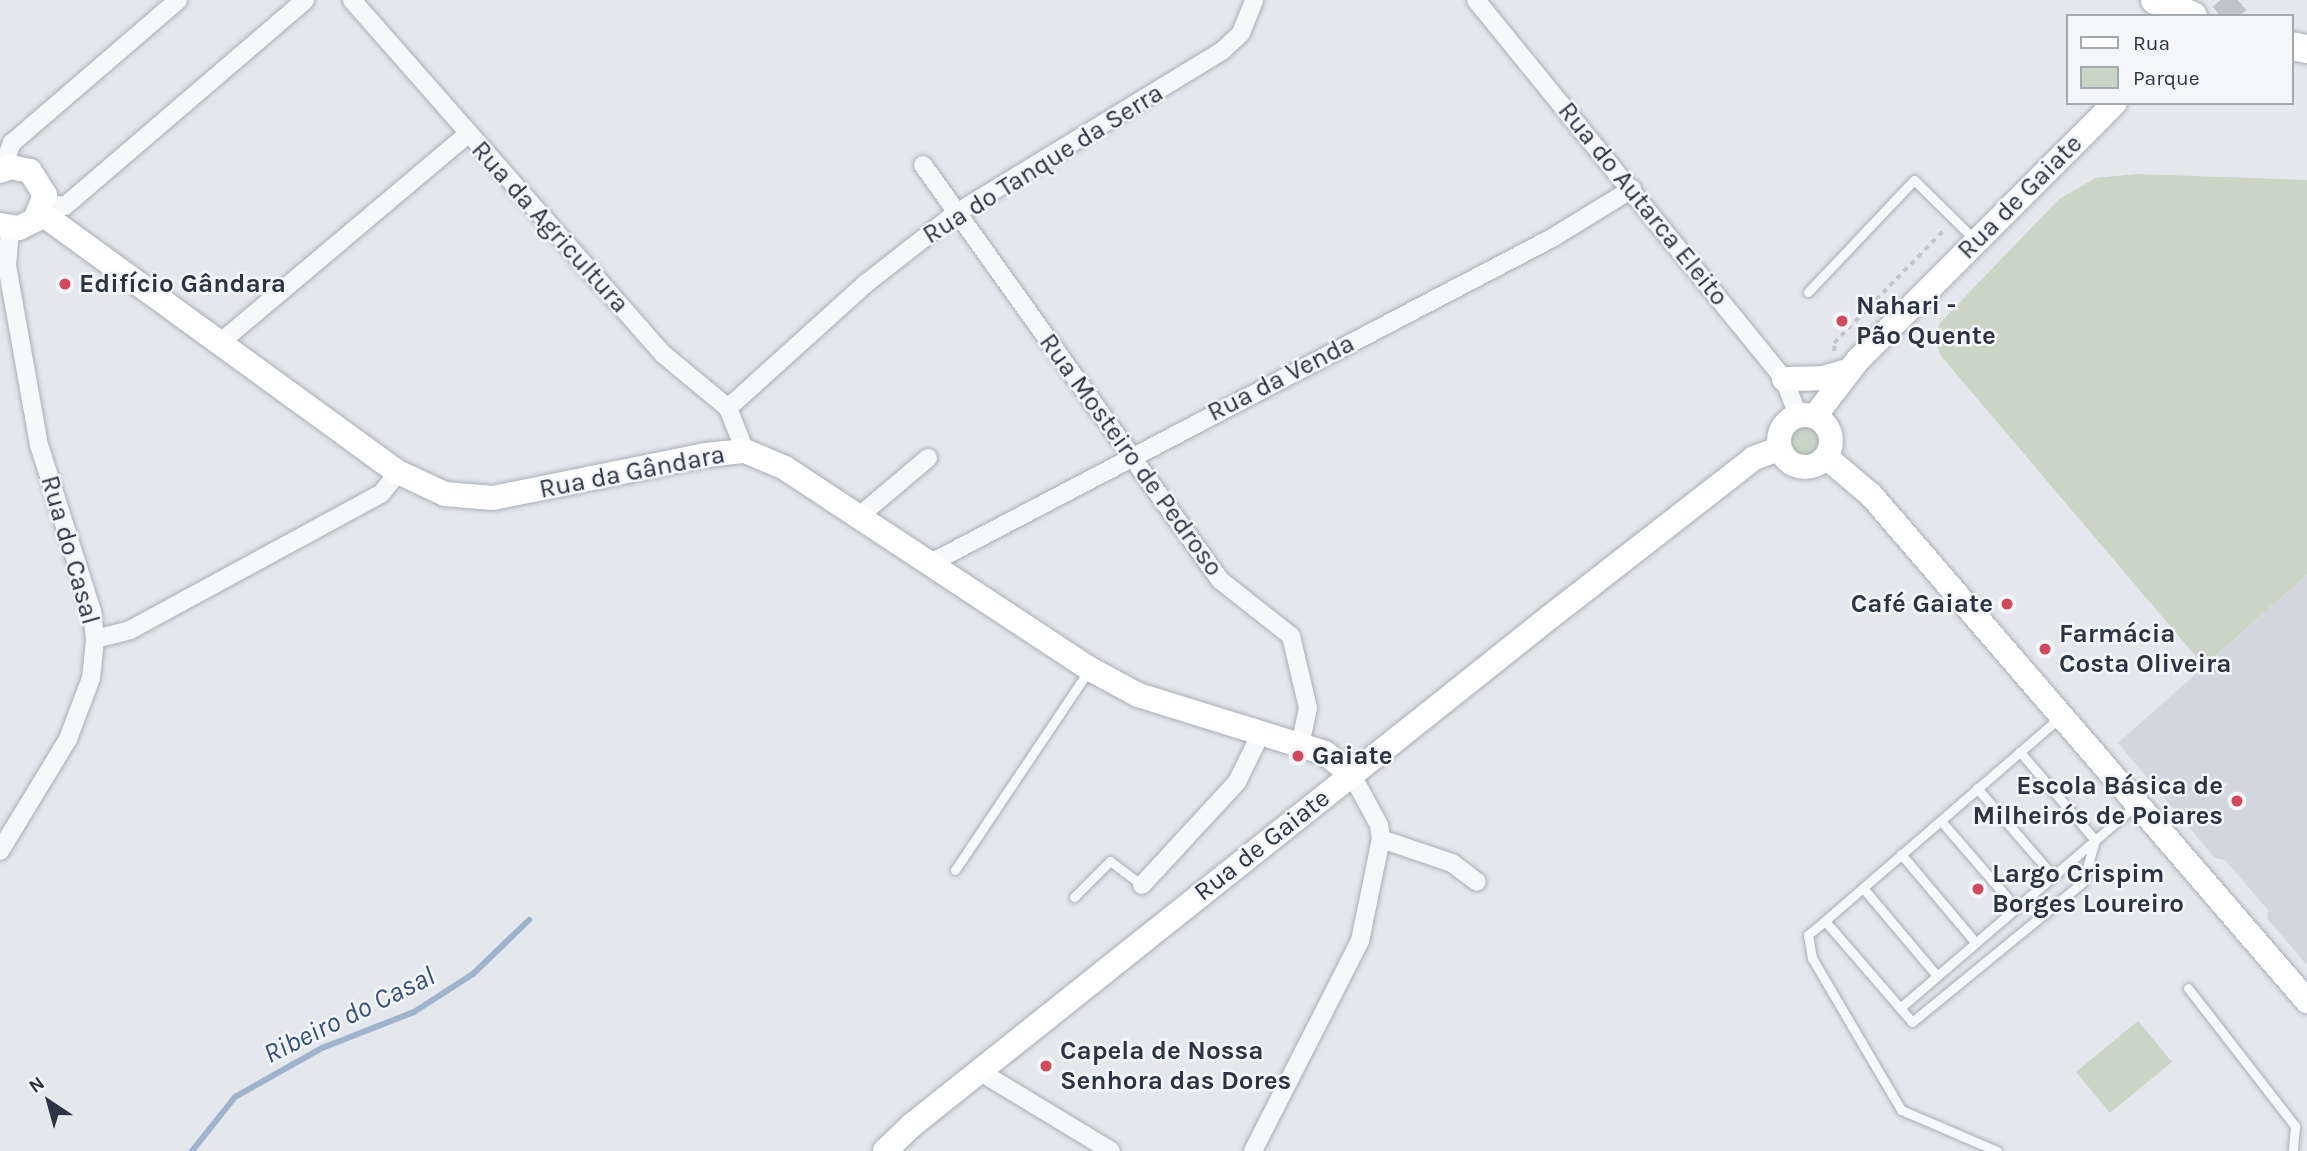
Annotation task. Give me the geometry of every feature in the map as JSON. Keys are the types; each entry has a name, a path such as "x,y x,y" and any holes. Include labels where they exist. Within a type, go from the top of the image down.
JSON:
{"main road":[{"path":"2155,0 2188,14"},
{"name":"Rua de Gaiate","path":"885,1151 979,1071 1754,458 1779,449 1780,432 1806,416 1847,371 2113,105"},
{"path":"1,170 30,171 42,185 43,209 27,225 3,227"},
{"name":"Rua da Gândara","path":"43,209 398,472 445,494 493,498 706,454 745,451 785,468 1090,669 1181,712 1325,753 1352,775"},
{"path":"1784,379 1812,379 1847,371"},
{"path":"1806,416 1830,434 1826,457"},
{"path":"1779,449 1789,462 1804,468 1826,457"},
{"path":"1826,457 1871,495 2059,718 2307,1001"}],"street":[{"path":"1,170 12,143 178,0"},
{"path":"43,209 65,206 305,0"},
{"name":"Rua da Agricultura","path":"352,0 467,135 663,354 728,408 745,451"},
{"name":"Rua do Tanque da Serra","path":"728,408 865,284 955,214 1222,51 1241,33 1254,0"},
{"name":"Rua do Autarca Eleito","path":"1476,0 1784,379 1806,416"},
{"path":"222,341 467,135"},
{"name":"Rua Mosteiro de Pedroso","path":"923,165 955,214 1220,580 1291,636 1308,708 1300,745"},
{"name":"Rua da Venda","path":"929,564 1552,238 1632,189"},
{"name":"Rua do Casal","path":"0,851 68,739 91,678 95,639 92,611 39,445 7,265 3,227"},
{"path":"858,518 928,458"},
{"path":"95,639 130,630 381,494 398,472"},
{"path":"1142,885 1237,782 1261,733"},
{"path":"1253,1151 1360,941 1381,839 1373,813 1352,775"},
{"path":"1381,839 1452,863 1477,883"},
{"path":"979,1071 1107,1150"}],"lane":[{"path":"1808,292 1914,180 1976,241"},
{"path":"956,870 1090,669"},
{"path":"1997,1151 1901,1110 1812,958 1808,934 2059,718"},
{"path":"2020,752 2095,840"},
{"path":"1978,788 2053,876"},
{"path":"1900,1008 2136,805"},
{"path":"1941,821 2016,908"},
{"path":"1825,921 1912,1022 2083,882 2095,840"},
{"path":"1901,854 1976,943"},
{"path":"1074,897 1110,861 1142,885"},
{"path":"1863,888 1937,976"},
{"path":"2188,988 2295,1126 2292,1151"}],"path":[{"path":"1834,343 1950,224"},
{"path":"1841,335 1846,340"}],"shaded area":[{"name":"Escola Básica de Milheirós de Poiares","path":"2307,575 2307,965 2267,918 2268,910 2225,860 2215,858 2118,743"}],"green space":[{"path":"2137,174 2307,180 2307,575 2204,666 1941,356 1934,339 1940,323 2059,199 2096,178"},
{"path":"1805,424 1817,428 1821,440 1817,452 1805,456 1793,452 1789,440 1793,428"},
{"path":"2138,1021 2172,1062 2110,1113 2076,1072"}],"waterway":[{"name":"Ribeiro do Casal","path":"192,1151 235,1097 322,1048 414,1012 473,974 529,920"}],"tunnel":[{"path":"2222,14 2240,0"}],"place":[{"name":"Edifício Gândara","path":"65,284"},
{"name":"Nahari - Pão Quente","path":"1842,321"},
{"name":"Café Gaiate","path":"2007,604"},
{"name":"Farmácia Costa Oliveira","path":"2045,649"},
{"name":"Gaiate","path":"1298,756"},
{"name":"Escola Básica de Milheirós de Poiares","path":"2237,801"},
{"name":"Largo Crispim Borges Loureiro","path":"1978,889"},
{"name":"Capela de Nossa Senhora das Dores","path":"1046,1066"}]}
